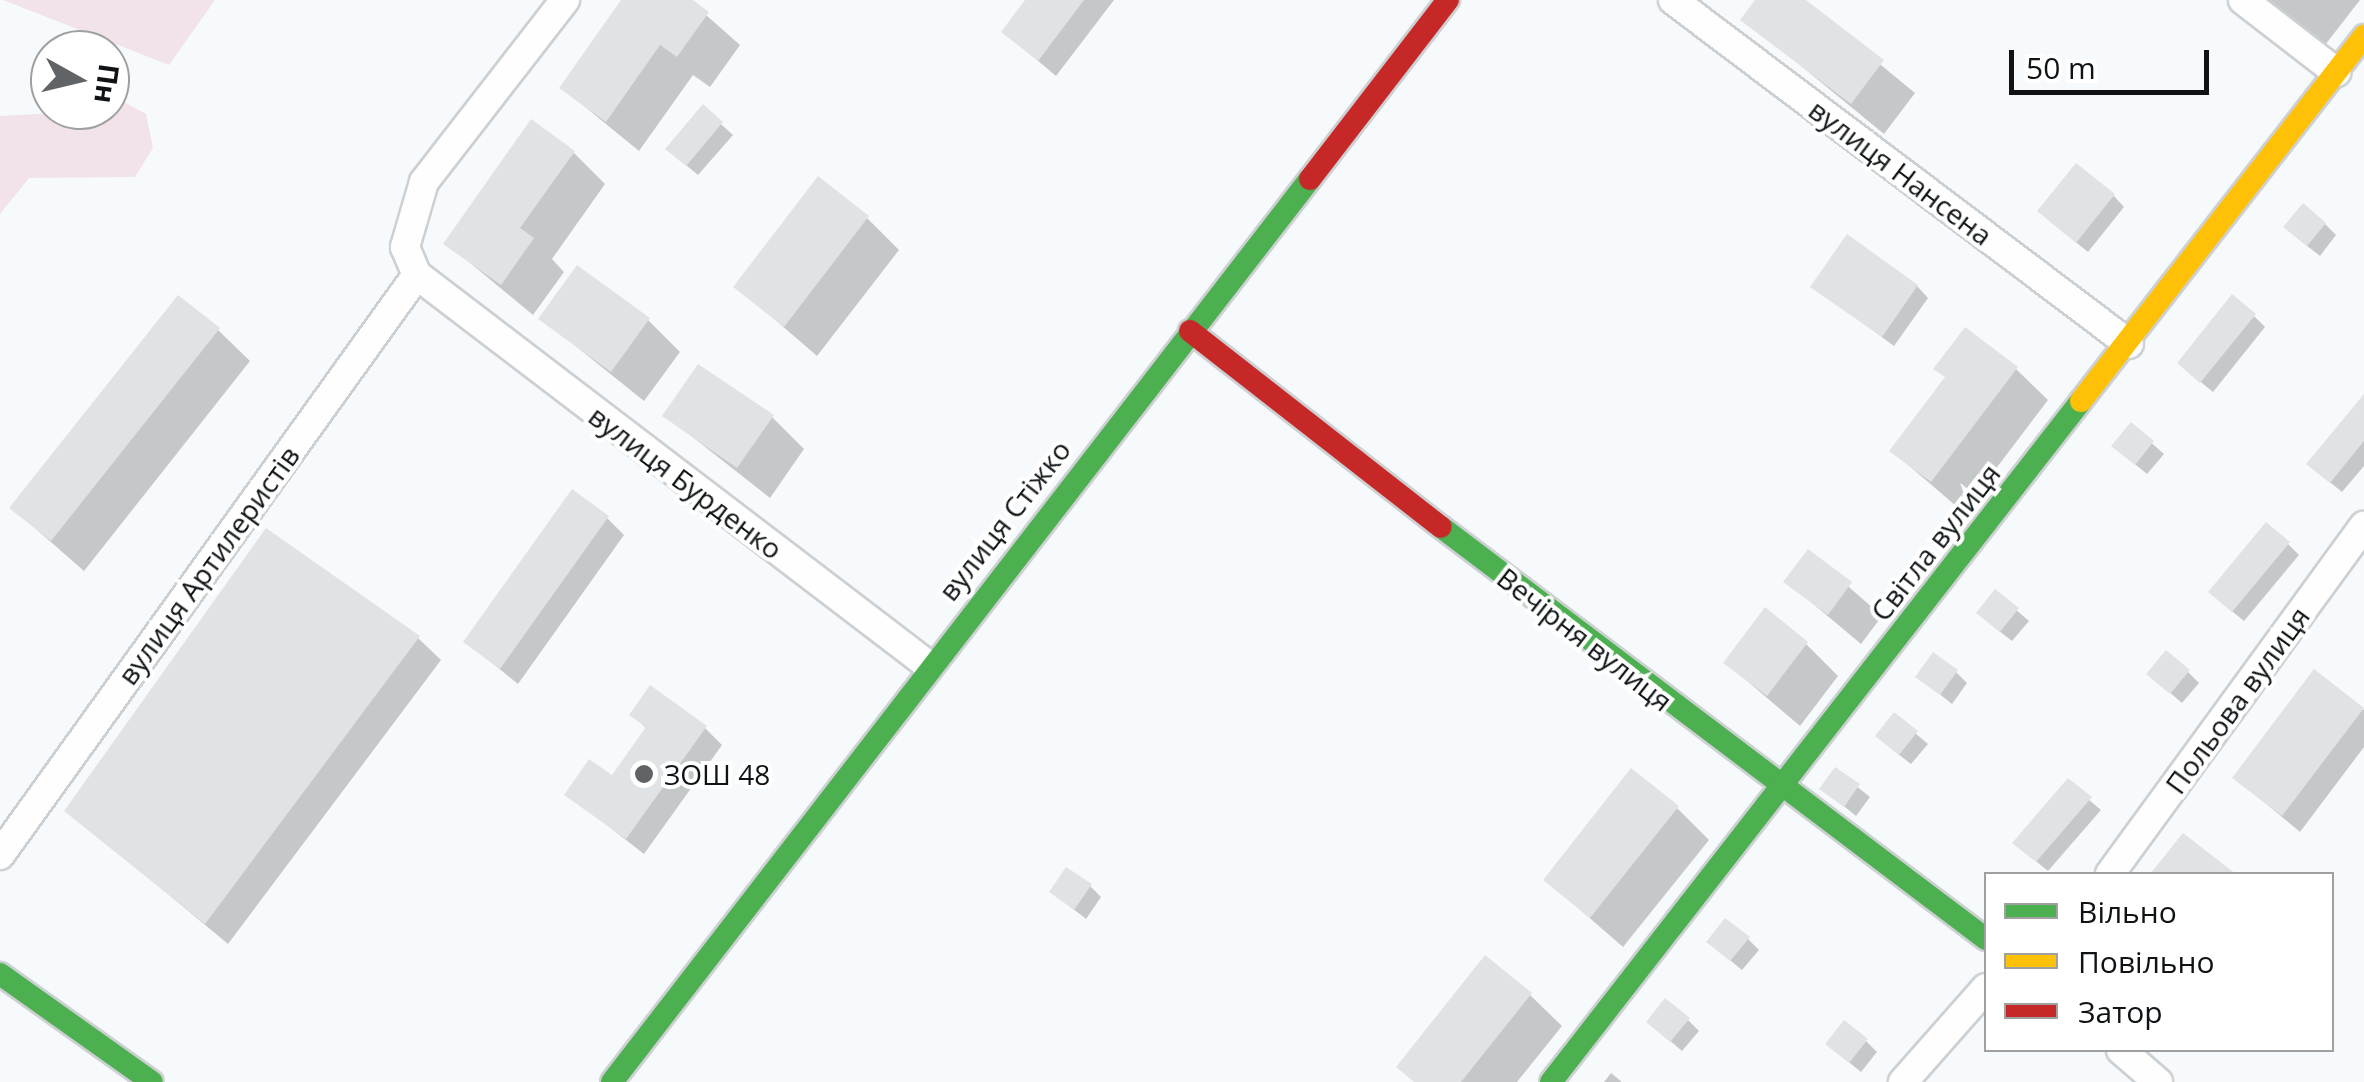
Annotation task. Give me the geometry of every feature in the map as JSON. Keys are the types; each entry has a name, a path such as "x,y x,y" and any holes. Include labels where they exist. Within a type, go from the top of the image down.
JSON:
{"street":[{"path":"417,275 404,247 424,182 566,0"},
{"name":"вулиця Стіжко","path":"612,1082 928,665 1448,0"},
{"name":"вулиця Нансена","path":"1673,0 2128,344"},
{"path":"2242,0 2336,72"},
{"name":"Світла вулиця","path":"1551,1082 2364,36"},
{"name":"вулиця Бурденко","path":"417,275 443,299 928,665"},
{"name":"вулиця Артилеристів","path":"0,855 417,275"},
{"name":"Вечірня вулиця","path":"1190,331 1780,790 1984,938"},
{"name":"Польова вулиця","path":"2111,872 2364,526"},
{"path":"0,974 152,1082"},
{"path":"1903,1082 1984,990"},
{"path":"2123,1052 2158,1082"}],"shaded area":[{"path":"3,0 215,0 169,65 130,50 130,30 80,30"},
{"path":"130,105 146,114 153,148 135,177 29,178 0,214 0,116 30,114 30,130 130,130"}],"building":[{"path":"621,0 693,0 709,12 677,57 660,45 606,122 559,88"},
{"path":"1025,0 1084,0 1038,61 1001,32"},
{"path":"1755,0 1806,0 1884,60 1851,104 1740,20"},
{"path":"703,104 723,122 686,166 665,149"},
{"path":"531,119 575,151 520,228 534,238 501,285 443,244"},
{"path":"2076,163 2115,194 2076,243 2037,211"},
{"path":"818,176 869,216 784,327 733,287"},
{"path":"2303,203 2326,223 2307,246 2283,227"},
{"path":"1847,234 1918,285 1882,337 1810,287"},
{"path":"577,265 650,318 611,372 538,319"},
{"path":"2232,294 2256,314 2200,383 2177,363"},
{"path":"178,295 220,328 51,541 9,508"},
{"path":"1965,327 2018,367 1931,482 1889,451 1945,377 1933,369"},
{"path":"698,364 774,415 737,468 662,416"},
{"path":"2364,394 2364,441 2330,483 2306,464"},
{"path":"2131,422 2154,441 2135,465 2111,446"},
{"path":"572,489 609,516 500,669 463,642"},
{"path":"2266,522 2290,542 2232,612 2208,592"},
{"path":"266,528 420,636 205,924 64,811"},
{"path":"1808,549 1852,582 1828,615 1783,582"},
{"path":"1995,589 2019,608 2000,632 1976,613"},
{"path":"1765,607 1808,642 1767,696 1723,663"},
{"path":"2166,650 2190,670 2170,694 2146,674"},
{"path":"1933,652 1958,670 1940,695 1915,677"},
{"path":"2314,669 2364,708 2282,816 2232,778"},
{"path":"650,685 707,726 626,839 564,795 589,759 612,775 646,727 629,715"},
{"path":"1894,712 1918,731 1899,755 1875,736"},
{"path":"1835,767 1860,784 1844,807 1819,789"},
{"path":"1631,768 1679,806 1590,918 1543,880"},
{"path":"2068,778 2092,797 2036,862 2012,843"},
{"path":"2183,833 2233,872 2152,872"},
{"path":"1066,867 1092,884 1074,910 1049,892"},
{"path":"1725,918 1750,937 1730,961 1706,942"},
{"path":"1485,955 1532,993 1461,1082 1414,1082 1396,1067"},
{"path":"1665,998 1690,1018 1670,1042 1646,1022"},
{"path":"1844,1020 1868,1039 1849,1063 1825,1044"}],"traffic: fast":[{"path":"612,1082 1310,179"},
{"path":"1551,1082 2081,401"},
{"path":"1441,527 1984,937"},
{"path":"0,974 152,1082"}],"traffic: slow":[{"path":"2081,401 2364,36"}],"traffic: jam":[{"path":"1310,179 1448,0"},
{"path":"1190,331 1441,527"}],"place":[{"name":"ЗОШ 48","path":"644,774"}]}
